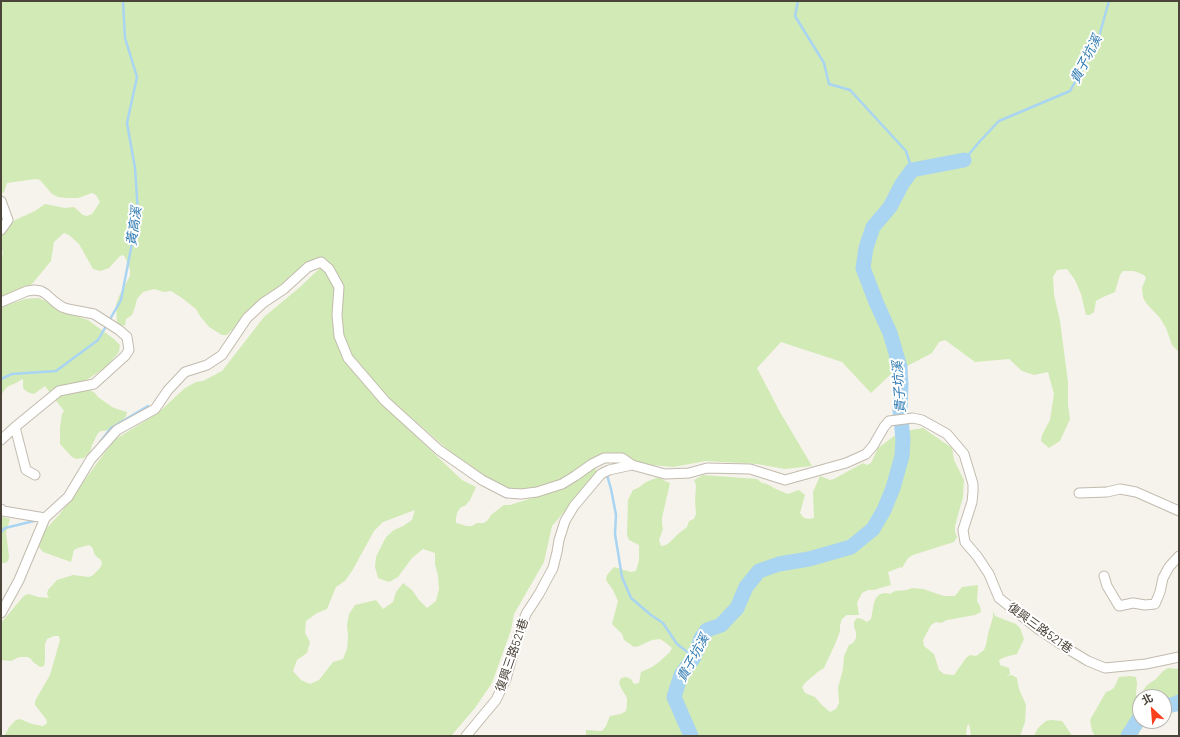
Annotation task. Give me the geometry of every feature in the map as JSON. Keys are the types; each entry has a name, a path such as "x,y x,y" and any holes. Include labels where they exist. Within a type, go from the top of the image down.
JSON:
{"street":[{"path":"1,201 8,220 1,230"},
{"name":"復興三路521巷","path":"46,518 68,497 91,459 117,430 155,409 168,390 185,372 207,365 222,355 247,318 263,303 284,289 308,268 320,262 329,269 339,287 337,316 339,336 348,358 385,401 439,450 482,480 506,493 521,494 537,492 562,484 592,464 604,458 622,458 632,465 665,474 689,473 707,468 750,469 785,480 846,463 866,454 889,421 913,418 922,420 947,434 964,454 973,484 972,502 963,530 965,542 978,556 999,598 1038,629 1068,649 1088,661 1104,668 1146,664 1179,657"},
{"path":"1,302 27,290 41,292 46,294 62,307 94,314 119,330 127,337 129,350 125,356 94,384 59,391 1,440"},
{"path":"15,427 26,470 35,475"},
{"name":"復興三路521巷","path":"466,736 496,700 506,678 526,614 553,568 565,520 574,506 601,474 609,470 632,465"},
{"path":"1079,493 1107,492 1120,489 1136,492 1179,511"},
{"path":"1,509 3,511 46,518 19,580 1,613"},
{"path":"1104,576 1107,586 1119,606 1133,603 1145,605 1155,604 1160,592 1162,578 1179,556"}],"green space":[{"path":"1,1 1179,1 1179,352 1172,345 1166,328 1160,318 1146,303 1143,297 1142,288 1146,278 1144,275 1134,271 1123,271 1120,275 1115,292 1096,301 1094,312 1090,315 1086,315 1081,294 1075,280 1067,269 1057,270 1053,277 1054,295 1060,321 1068,382 1068,405 1070,419 1060,441 1049,448 1041,441 1042,435 1050,420 1054,394 1048,372 1034,375 1022,371 1009,359 975,362 945,340 939,342 932,353 890,375 871,393 842,362 781,342 757,368 780,412 812,466 785,469 757,464 706,461 673,467 642,464 624,457 606,454 567,477 525,490 508,490 477,471 446,448 390,399 351,356 342,333 341,286 321,259 310,261 264,298 227,335 222,335 209,327 196,309 171,291 164,292 154,289 143,292 137,299 132,315 126,319 125,326 117,323 116,305 119,296 130,276 130,269 125,257 123,255 120,256 109,268 100,271 93,269 79,244 69,235 64,233 54,242 51,261 32,284 1,299 1,258 3,254 1,233 13,221 35,211 45,204 65,208 74,207 83,215 87,216 92,214 100,202 96,195 92,193 78,198 58,197 52,194 40,180 36,179 7,183 4,192 1,194"},
{"path":"323,268 327,271 336,288 333,305 334,323 346,361 398,419 462,480 476,487 470,500 466,505 460,508 457,513 456,523 472,526 477,523 484,523 491,515 504,505 510,505 539,496 568,484 595,468 598,473 552,526 544,562 514,614 511,630 492,683 475,708 451,736 4,736 16,720 20,719 32,724 43,726 47,723 46,719 35,705 35,701 50,675 60,640 59,636 54,636 47,639 45,644 44,666 40,667 28,657 19,657 11,661 1,660 1,623 25,595 29,594 49,598 47,594 48,590 57,580 73,575 89,577 100,568 102,564 101,560 95,555 92,547 89,545 74,550 71,562 43,552 34,541 59,515 114,440 158,413 185,388 222,371 264,317 319,269","holes":["415,510 412,520 394,530 386,537 376,557 375,567 378,578 389,582 398,577 412,558 423,549 435,553 435,564 439,589 436,601 427,608 412,590 403,583 396,592 393,602 383,609 376,600 355,605 349,614 347,625 347,649 343,659 333,662 319,680 310,684 301,680 293,671 297,660 307,653 310,642 305,633 306,621 317,613 327,609 336,587 345,581 374,531 383,522"]},
{"path":"38,298 46,301 53,307 88,320 120,345 119,352 106,367 85,381 90,390 98,397 112,407 127,412 126,416 115,430 101,431 98,433 90,452 84,458 76,459 72,457 60,444 60,428 62,414 64,411 45,386 34,394 30,393 23,388 23,379 7,387 1,395 1,307 25,299"},
{"path":"923,428 952,448 954,460 964,480 963,497 955,526 957,537 954,542 913,555 908,558 902,568 901,567 888,572 891,585 874,590 868,590 862,593 857,603 859,615 847,615 842,619 836,642 824,668 802,687 805,693 815,697 830,712 836,709 839,703 838,688 843,669 844,656 849,645 853,643 856,638 854,622 857,618 867,622 871,619 874,603 880,594 890,594 895,591 912,588 923,589 944,596 955,596 962,587 978,585 977,601 981,612 975,615 947,620 941,623 936,622 931,625 923,640 924,646 934,654 939,670 944,674 954,675 966,658 970,655 976,656 984,650 993,617 993,611 995,616 1016,624 1020,628 1024,639 1017,654 999,660 1000,665 1009,668 1010,674 1006,676 1012,675 1017,678 1019,689 1026,705 1025,722 1020,736 971,736 969,724 967,726 966,736 586,736 586,730 602,731 610,716 621,714 626,711 627,698 619,683 621,678 626,677 631,679 634,684 639,683 641,672 659,662 670,652 672,648 660,639 652,640 634,647 624,640 622,634 612,624 618,601 606,580 607,575 614,567 631,572 636,571 639,560 639,545 629,540 627,535 628,500 633,490 656,478 661,478 670,483 662,518 663,529 659,540 661,546 670,542 687,527 689,521 694,519 696,514 696,485 694,480 703,475 757,479 762,483 788,494 799,490 805,495 800,513 804,518 814,518 813,492 820,476 830,480 834,479 863,463 867,465 871,463 878,448 901,431 881,506 887,499 898,467 906,431"},
{"path":"3,517 10,519 6,533 9,556 8,561 1,563 1,518"},
{"path":"1168,668 1179,669 1179,710 1172,713 1172,689 1144,689"},
{"path":"1119,677 1136,677 1136,689 1132,689 1132,729 1141,729 1138,736 1095,736 1092,731 1090,720 1106,692 1102,693 1114,688"},
{"path":"1046,721 1062,721 1071,736 1034,736 1038,728"}],"waterway":[{"name":"黃高溪","path":"1,379 12,374 56,371 98,340 121,300 138,212 135,168 127,123 137,77 125,38 123,1"},
{"path":"798,1 795,16 824,63 829,84 850,90 906,151 912,170"},
{"name":"貴子坑溪","path":"964,160 999,121 1070,91 1098,40 1109,1"},
{"name":"貴子坑溪","path":"691,736 674,697 681,675 694,657 701,638 707,630 721,625 737,608 746,587 759,571 779,564 809,559 851,547 873,529 884,510 893,488 902,456 903,439 900,410 900,367 890,333 863,268 866,248 873,227 890,207 902,184 912,170 964,160"},
{"path":"100,442 111,428 148,406"},
{"path":"607,475 616,515 615,534 622,577 631,598 663,623 677,644 694,657"},
{"path":"1,532 5,528 34,521 36,519"},
{"path":"1172,705 1179,702"},
{"path":"1128,736 1132,729"}]}
